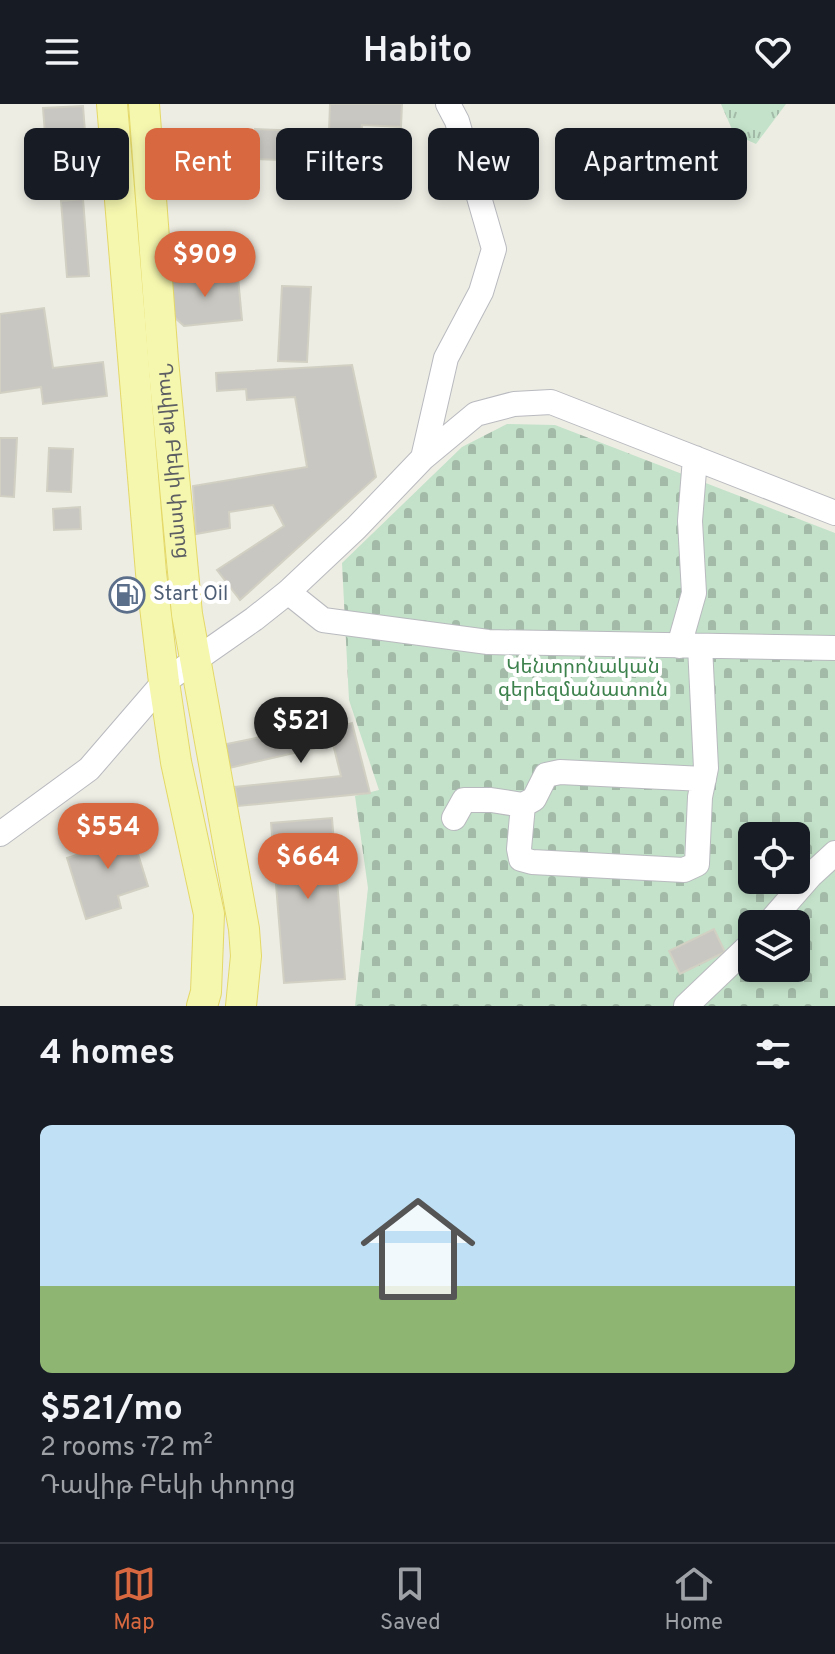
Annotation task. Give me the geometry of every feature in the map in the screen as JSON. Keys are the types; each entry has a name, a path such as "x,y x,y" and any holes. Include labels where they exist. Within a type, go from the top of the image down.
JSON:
{"main road":[{"name":"Դավիթ Բեկի փողոց","path":"112,104 151,573 164,682 176,762 209,914 207,979 202,1006"},
{"name":"Դավիթ Բեկի փողոց","path":"144,104 187,614 244,929 246,956 241,1006"}],"street":[{"path":"423,458 446,358 481,292 494,249 457,121 448,104"},
{"path":"0,834 89,769 164,682 288,592 356,528 423,458 476,414 514,404 551,402 835,513"},
{"path":"523,805 521,859 684,870 697,864 700,797 706,768 689,646 694,593 690,521 695,458"},
{"path":"288,592 323,620 488,642 835,648"},
{"path":"454,818 464,800 523,805 534,799 546,775 560,772 704,779"},
{"path":"780,910 835,853"},
{"path":"686,1006 738,956"}],"green space":[{"path":"721,104 786,104 756,144 747,140 747,128 731,128"},
{"name":"Կենտրոնական գերեզմանատուն","path":"507,424 555,425 835,533 835,1006 355,1006 368,888 355,796 379,790 349,700 342,563 462,447"}],"building":[{"path":"330,104 402,104 401,127 362,125 362,128 329,128"},
{"path":"83,106 85,128 45,128 43,108"},
{"path":"260,129 276,130 276,160 260,159"},
{"path":"83,200 89,276 67,277 61,201"},
{"path":"191,272 192,276 221,274 221,279 238,277 242,320 184,326 174,317 170,274"},
{"path":"282,286 311,287 307,362 278,361"},
{"path":"44,308 53,368 103,362 107,396 43,404 41,387 0,393 0,314"},
{"path":"352,365 376,477 240,600 217,570 284,526 273,505 229,512 230,528 196,534 193,486 307,467 295,397 247,400 246,389 217,391 216,373"},
{"path":"0,438 17,438 14,497 0,496"},
{"path":"49,448 73,449 71,492 47,491"},
{"path":"80,507 81,529 54,530 53,509"},
{"path":"352,723 370,793 238,806 235,787 341,776 333,744 229,768 222,745 318,725 321,733"},
{"path":"332,818 345,979 284,983 271,823"},
{"path":"128,822 148,886 118,896 121,908 86,919 67,858 96,849 91,834"},
{"path":"714,929 725,952 680,974 669,951"}],"place":[{"name":"Start Oil","path":"127,595"}]}
